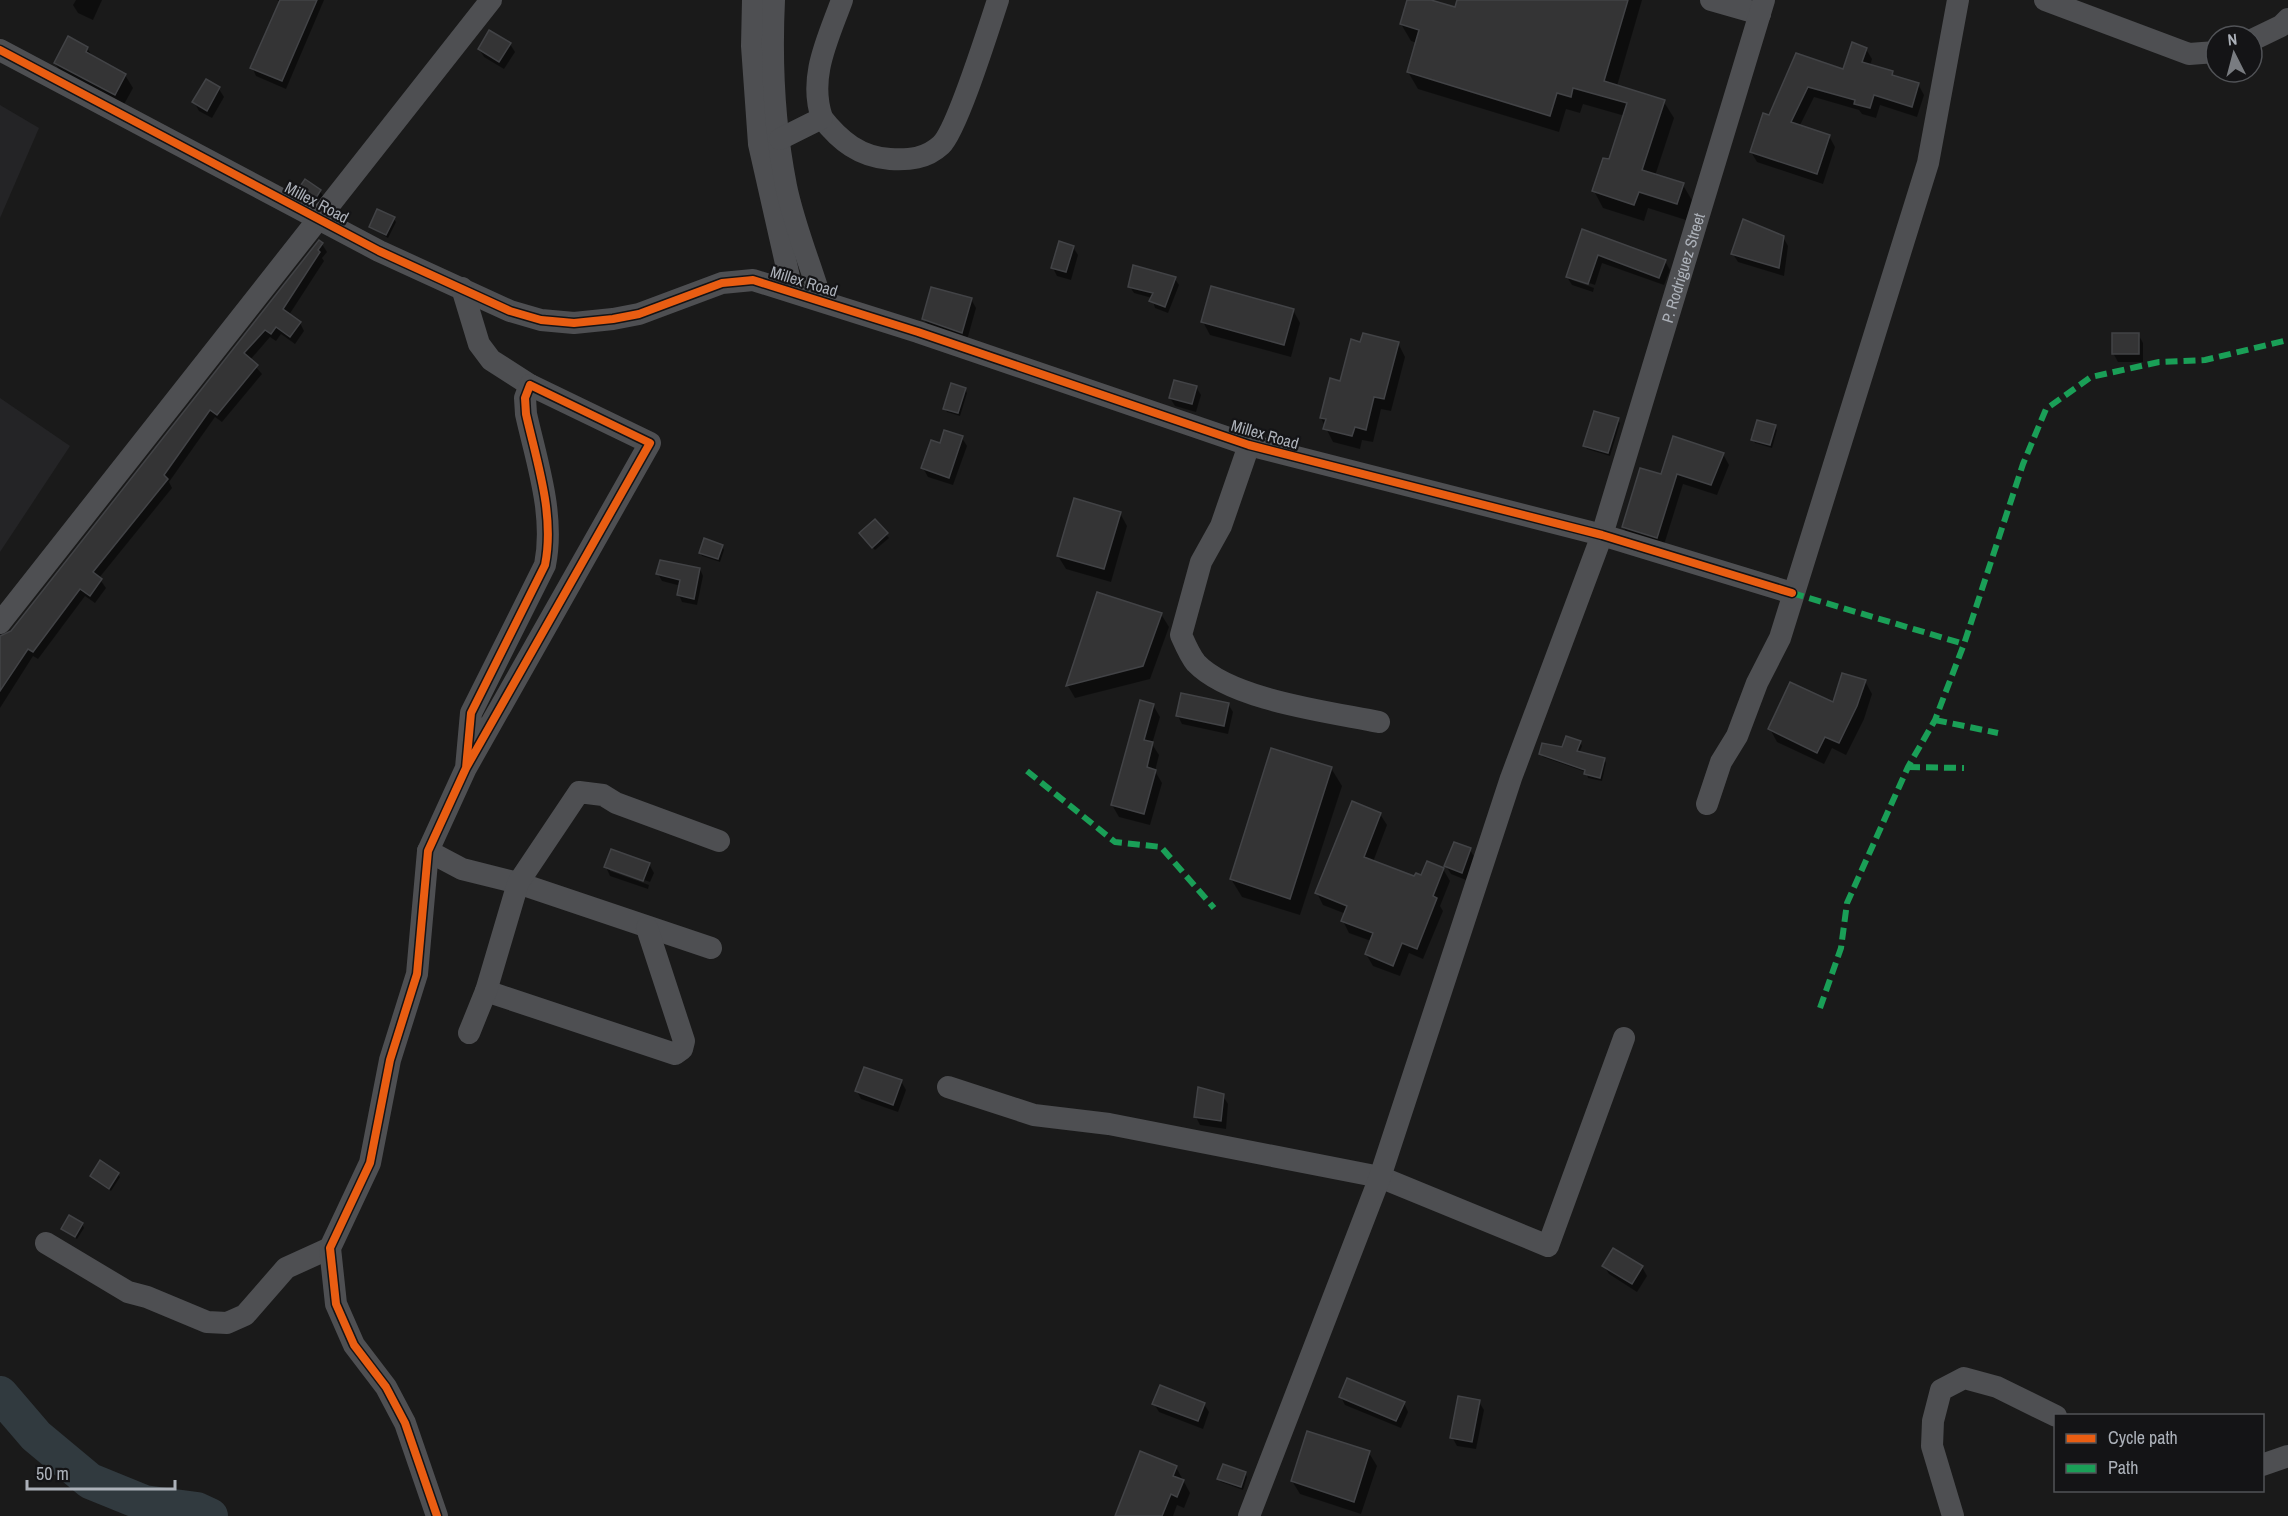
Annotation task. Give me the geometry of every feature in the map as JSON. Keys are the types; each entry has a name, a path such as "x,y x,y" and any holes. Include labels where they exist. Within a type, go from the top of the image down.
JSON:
{"street":[{"path":"0,623 491,0"},
{"path":"753,0 752,46 759,144 792,290"},
{"path":"774,0 772,58 787,187 822,300"},
{"path":"842,0 819,63 817,104 822,118 856,150 876,158 906,160 924,156 948,137 998,0"},
{"path":"1711,0 1762,7"},
{"path":"1707,804 1721,762 1737,736 1756,683 1780,638 1792,593 1928,163 1958,0"},
{"path":"2045,0 2189,54 2204,53"},
{"name":"P. Rodriguez Street","path":"1249,1516 1380,1178 1511,778 1602,535 1762,7"},
{"path":"2264,34 2281,26 2288,19"},
{"name":"Millex Road","path":"0,50 380,251 510,311 541,320 574,323 639,314 722,283 753,280 792,290 1249,445 1602,535 1792,593"},
{"path":"780,139 822,118"},
{"path":"437,1516 405,1423 386,1387 354,1345 336,1304 330,1248 370,1163 390,1060 417,974 428,851 466,768 650,443 530,385 491,360 479,344 462,288"},
{"path":"466,768 471,712 545,565 549,544 547,512 526,414 525,398 530,385"},
{"path":"1249,445 1221,526 1201,562 1181,635 1195,662 1216,680 1276,701 1379,722"},
{"path":"469,1033 486,991 518,883 579,792 603,795 616,803 719,841"},
{"path":"428,851 462,869 518,883 711,948"},
{"path":"486,991 675,1054 682,1049 684,1041 647,928"},
{"path":"948,1087 1034,1115 1109,1124 1380,1178 1548,1246 1624,1038"},
{"path":"46,1243 128,1292 147,1297 207,1322 227,1323 245,1315 286,1268 330,1248"},
{"path":"1953,1516 1932,1446 1933,1421 1941,1390 1964,1378 1997,1387 2054,1416"},
{"path":"2264,1464 2288,1456"}],"shaded area":[{"path":"0,105 39,128 0,218"},
{"path":"0,398 70,446 0,552"}],"building":[{"path":"280,0 317,0 282,81 250,68"},
{"path":"1407,0 1431,0 1455,7 1457,0 1628,0 1604,81 1665,100 1642,170 1684,183 1677,204 1639,192 1634,205 1592,191 1603,158 1609,159 1627,103 1573,88 1571,97 1557,93 1550,116 1407,72 1419,30 1400,24"},
{"path":"489,30 511,43 499,62 478,49"},
{"path":"68,36 88,47 86,52 126,74 115,95 54,63"},
{"path":"1852,42 1867,48 1862,62 1893,71 1892,75 1919,83 1912,107 1874,95 1870,108 1854,104 1855,100 1808,87 1791,122 1830,135 1817,174 1750,152 1763,113 1769,115 1796,53 1843,69"},
{"path":"206,79 220,87 207,111 192,102"},
{"path":"305,179 321,190 314,201 296,192"},
{"path":"377,209 395,217 386,235 369,227"},
{"path":"1743,219 1784,236 1779,268 1731,254"},
{"path":"1582,229 1666,260 1659,278 1598,255 1588,284 1566,277"},
{"path":"319,240 323,243 318,250 320,252 283,309 301,322 290,337 276,327 271,334 265,330 244,353 258,365 217,415 210,410 164,475 168,479 93,572 102,579 90,596 80,589 33,652 28,649 0,691 0,636 11,631"},
{"path":"1059,241 1074,246 1066,272 1051,268"},
{"path":"1133,265 1176,277 1165,307 1149,301 1153,293 1128,287"},
{"path":"1211,286 1294,309 1284,345 1201,322"},
{"path":"931,287 972,298 962,333 922,319"},
{"path":"1363,333 1399,342 1384,399 1374,397 1366,430 1355,427 1352,436 1323,429 1326,419 1320,418 1330,378 1340,381 1351,339 1360,342"},
{"path":"2112,333 2139,333 2139,354 2112,354"},
{"path":"1174,380 1197,386 1192,404 1169,398"},
{"path":"951,383 966,388 958,413 943,409"},
{"path":"1594,411 1619,418 1608,453 1583,446"},
{"path":"1757,420 1776,425 1770,445 1751,440"},
{"path":"944,430 963,436 949,478 921,468 931,440 940,443"},
{"path":"1673,436 1724,453 1711,485 1677,474 1657,538 1622,527 1640,468 1661,474"},
{"path":"1074,498 1121,512 1104,569 1057,556"},
{"path":"875,519 888,533 872,548 859,533"},
{"path":"704,538 723,545 718,559 699,553"},
{"path":"660,560 700,568 694,599 677,595 680,580 656,574"},
{"path":"1097,592 1162,613 1143,666 1066,686"},
{"path":"1842,673 1866,680 1857,706 1839,743 1825,737 1817,753 1768,729 1790,682 1833,702"},
{"path":"1181,693 1229,703 1224,726 1176,716"},
{"path":"1140,700 1154,704 1144,740 1153,742 1147,767 1156,770 1144,814 1111,805"},
{"path":"1566,736 1581,741 1577,751 1605,758 1600,778 1584,774 1585,770 1539,754 1542,743 1562,747"},
{"path":"1271,748 1332,767 1290,899 1230,879"},
{"path":"1352,801 1381,813 1364,857 1414,876 1416,873 1421,875 1427,861 1444,868 1433,896 1437,898 1417,949 1402,943 1393,966 1365,954 1373,933 1341,921 1347,906 1315,893"},
{"path":"1454,842 1471,848 1462,873 1444,866"},
{"path":"611,849 650,863 643,881 604,867"},
{"path":"864,1067 902,1080 893,1105 855,1091"},
{"path":"1198,1087 1224,1094 1221,1121 1194,1117"},
{"path":"100,1160 119,1173 109,1189 90,1176"},
{"path":"69,1215 83,1223 75,1237 61,1229"},
{"path":"1613,1248 1643,1266 1632,1284 1602,1266"},
{"path":"1347,1378 1405,1402 1396,1421 1339,1397"},
{"path":"1160,1385 1205,1403 1198,1421 1152,1404"},
{"path":"1458,1396 1480,1400 1472,1442 1450,1438"},
{"path":"1307,1431 1370,1451 1354,1502 1291,1481"},
{"path":"1140,1451 1177,1466 1173,1476 1184,1480 1177,1497 1171,1494 1162,1516 1115,1516"},
{"path":"1223,1464 1246,1472 1241,1487 1217,1479"}],"waterway":[{"path":"0,1394 36,1436 90,1481 144,1503 197,1510 210,1516"}],"marked path":[{"path":"1820,1008 1841,948 1847,903 1908,767 1935,720 1964,644 2023,464 2046,409 2091,377 2159,362 2205,360 2288,340"},
{"path":"1792,593 1964,644"},
{"path":"1935,720 1998,733"},
{"path":"1908,767 1964,768"},
{"path":"1027,771 1115,842 1161,847 1214,908"}],"cycle path":[{"path":"0,50 379,251 510,311 541,320 574,323 613,319 639,314 722,283 753,280 918,332 1249,445 1602,535 1792,593"},
{"path":"437,1516 405,1423 386,1387 354,1345 336,1304 330,1248 370,1163 390,1060 417,974 428,851 466,768 471,713 545,565 548,546 546,508 526,414 525,398 530,385 650,443 466,768"}]}
